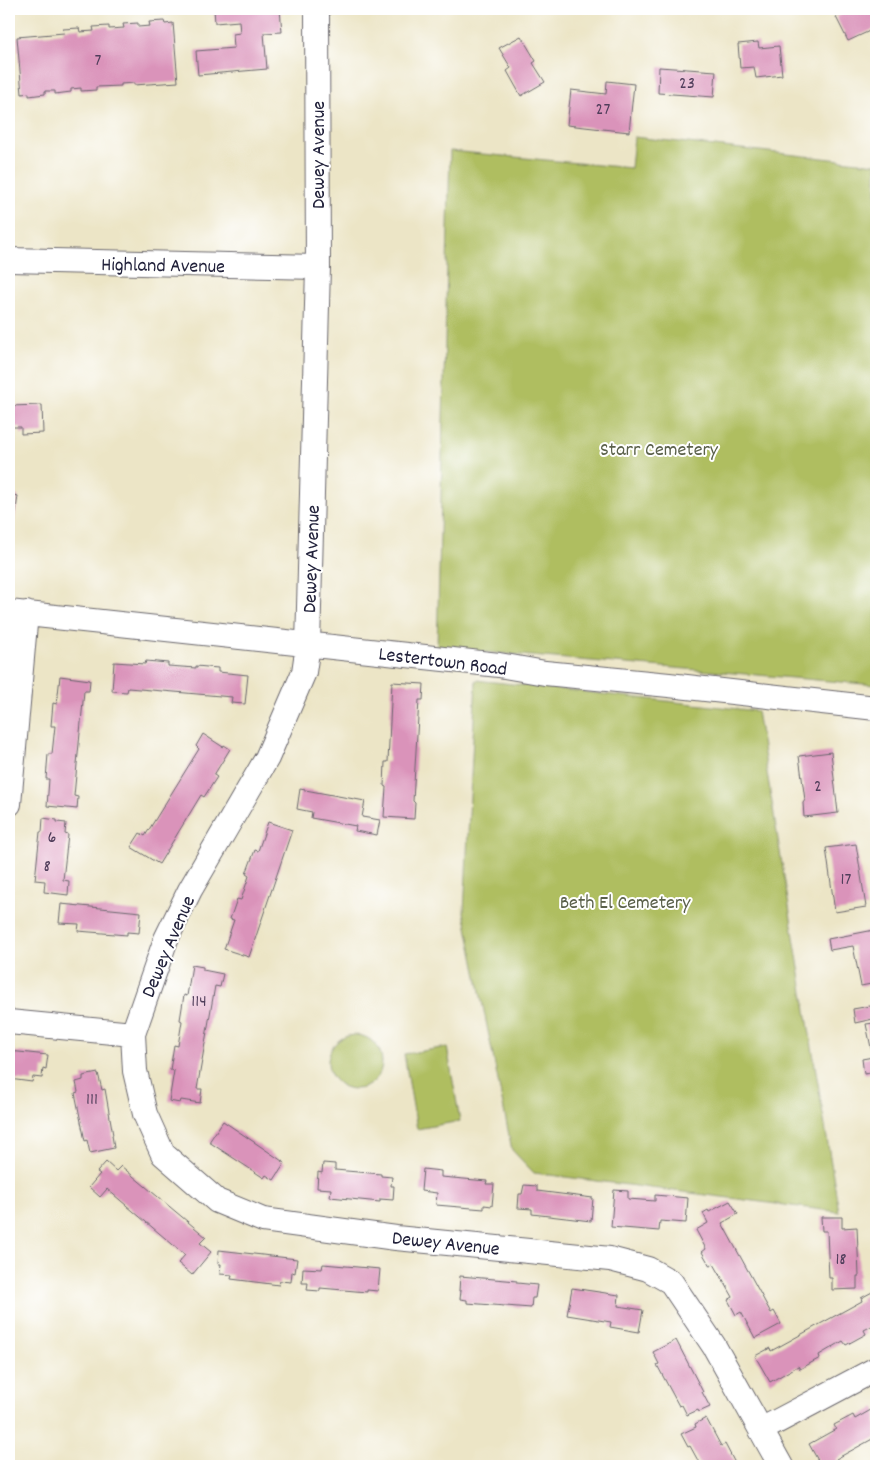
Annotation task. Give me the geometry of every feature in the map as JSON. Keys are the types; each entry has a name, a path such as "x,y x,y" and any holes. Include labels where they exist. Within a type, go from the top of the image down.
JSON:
{"street":[{"name":"Dewey Avenue","path":"317,9 318,267 308,645 304,672 267,758 190,890 174,923 132,1034 135,1071 145,1114 163,1154 217,1202 263,1220 396,1238 610,1259 648,1269 671,1282 714,1346 781,1466"},
{"name":"Highland Avenue","path":"9,260 318,267"},
{"name":"Lestertown Road","path":"17,613 499,665 545,673 876,708"},
{"path":"9,804 17,613"},
{"path":"9,1022 132,1034"},
{"path":"761,1430 876,1369"}],"green space":[{"name":"Starr Cemetery","path":"634,137 876,164 876,685 437,648 450,151 631,168"},
{"name":"Beth El Cemetery","path":"476,680 757,711 839,1212 534,1173 512,1150 464,912"},
{"path":"355,1035 365,1037 374,1043 380,1052 382,1062 380,1072 374,1081 365,1087 355,1089 345,1087 336,1081 330,1072 328,1062 330,1052 336,1043 345,1037"},
{"path":"447,1047 460,1121 417,1129 404,1054"}],"building":[{"path":"214,9 280,9 282,32 264,33 267,69 198,75 196,51 234,48 233,34 240,33 239,21 215,23"},
{"path":"854,9 876,9 876,28 848,41 836,17"},
{"path":"164,21 165,24 173,23 178,82 121,84 121,86 96,87 96,90 81,91 81,88 71,89 71,92 55,94 55,91 45,91 45,94 29,96 29,93 22,94 17,37 64,33 63,29 79,28 80,32 94,31 93,27 109,26 109,29 124,28 123,24 138,23 138,27 150,26 149,22"},
{"path":"521,36 536,61 533,63 545,82 521,96 507,71 511,68 499,48"},
{"path":"758,42 759,48 779,46 782,75 756,78 754,67 740,68 738,44"},
{"path":"659,67 716,71 714,97 658,93"},
{"path":"607,81 634,84 629,132 567,125 571,90 606,94"},
{"path":"42,405 43,433 21,434 21,427 11,427 11,442 9,442 9,406"},
{"path":"9,494 18,496 13,531 9,531"},
{"path":"146,661 168,663 168,666 218,668 218,672 248,675 245,704 231,703 232,697 128,688 127,692 112,691 114,662 145,664"},
{"path":"60,676 90,680 89,691 84,691 74,796 78,797 77,809 47,806 49,779 46,779 48,754 52,754 55,726 51,726 53,703 57,704"},
{"path":"392,682 424,684 423,700 419,700 413,801 415,803 414,819 384,817 385,762 388,762"},
{"path":"203,734 223,747 224,745 230,749 214,775 217,777 204,797 201,795 159,864 131,847 140,833 145,836 199,749 196,746"},
{"path":"831,752 838,813 804,817 803,803 805,800 799,756"},
{"path":"300,789 365,801 362,817 380,820 377,835 355,831 356,826 311,818 312,812 297,809"},
{"path":"43,818 66,823 65,834 68,835 63,880 69,881 68,895 44,892 45,881 35,880"},
{"path":"268,822 292,830 249,957 224,949 234,920 230,919 237,899 241,900 249,876 246,874 255,850 258,851"},
{"path":"856,844 866,907 835,912 826,848"},
{"path":"61,904 141,912 139,933 127,932 127,935 78,931 79,924 59,923"},
{"path":"874,930 876,959 872,960 876,983 861,986 853,946 830,950 828,939"},
{"path":"192,965 203,967 203,970 223,974 220,987 215,986 197,1089 202,1089 200,1103 181,1100 180,1103 169,1101 174,1071 170,1070 174,1045 178,1046 184,995 187,996"},
{"path":"876,1005 876,1072 864,1074 862,1059 873,1057 866,1024 874,1023 873,1019 855,1023 853,1009"},
{"path":"9,1051 48,1055 46,1069 43,1068 42,1078 33,1077 32,1082 9,1079"},
{"path":"98,1073 102,1090 105,1089 114,1148 90,1153 87,1140 85,1141 75,1093 78,1092 76,1082 83,1080 83,1076"},
{"path":"223,1121 285,1163 274,1180 266,1175 264,1178 209,1142"},
{"path":"106,1162 116,1171 121,1166 206,1237 200,1243 211,1252 192,1275 178,1263 185,1255 107,1189 100,1197 89,1187 100,1174 97,1172"},
{"path":"323,1163 335,1164 335,1170 381,1174 381,1176 392,1177 391,1186 394,1186 393,1200 380,1199 380,1202 330,1197 331,1189 317,1188 318,1172 322,1173"},
{"path":"423,1169 441,1171 441,1177 487,1181 486,1184 494,1184 492,1206 484,1205 484,1209 436,1205 437,1193 421,1191"},
{"path":"524,1185 537,1186 537,1191 593,1198 591,1221 532,1214 532,1209 518,1208 519,1194 522,1194"},
{"path":"614,1190 628,1191 628,1199 655,1201 655,1195 688,1198 686,1223 660,1221 659,1231 611,1227"},
{"path":"730,1201 738,1214 722,1223 771,1313 774,1311 781,1324 755,1338 741,1312 736,1315 728,1300 733,1297 714,1264 710,1266 702,1252 706,1249 696,1230 708,1223 703,1213 708,1210 709,1212"},
{"path":"821,1217 842,1217 842,1228 857,1227 859,1276 857,1276 857,1289 832,1290 832,1278 829,1278 827,1231 822,1231"},
{"path":"219,1250 297,1259 295,1273 292,1272 291,1282 280,1281 279,1285 231,1279 232,1275 220,1274 221,1264 218,1264"},
{"path":"323,1264 380,1269 378,1291 367,1290 367,1292 320,1288 320,1291 307,1290 308,1283 302,1283 303,1268 322,1269"},
{"path":"460,1276 517,1281 517,1283 537,1285 535,1298 532,1298 531,1308 467,1303 467,1300 460,1299"},
{"path":"572,1288 619,1295 618,1306 643,1310 639,1332 610,1327 611,1322 567,1315"},
{"path":"876,1290 876,1324 864,1330 866,1334 846,1345 843,1341 819,1355 820,1358 800,1369 798,1366 770,1382 755,1356 770,1348 771,1351 862,1301 861,1298"},
{"path":"676,1340 710,1407 687,1415 682,1405 679,1406 657,1365 659,1364 653,1352"},
{"path":"876,1407 876,1437 836,1459 839,1464 836,1466 821,1466 809,1444 836,1429 834,1425 853,1415 855,1419"},
{"path":"706,1418 721,1446 725,1444 736,1465 701,1466 690,1446 688,1447 681,1434 696,1427 695,1424"}]}
